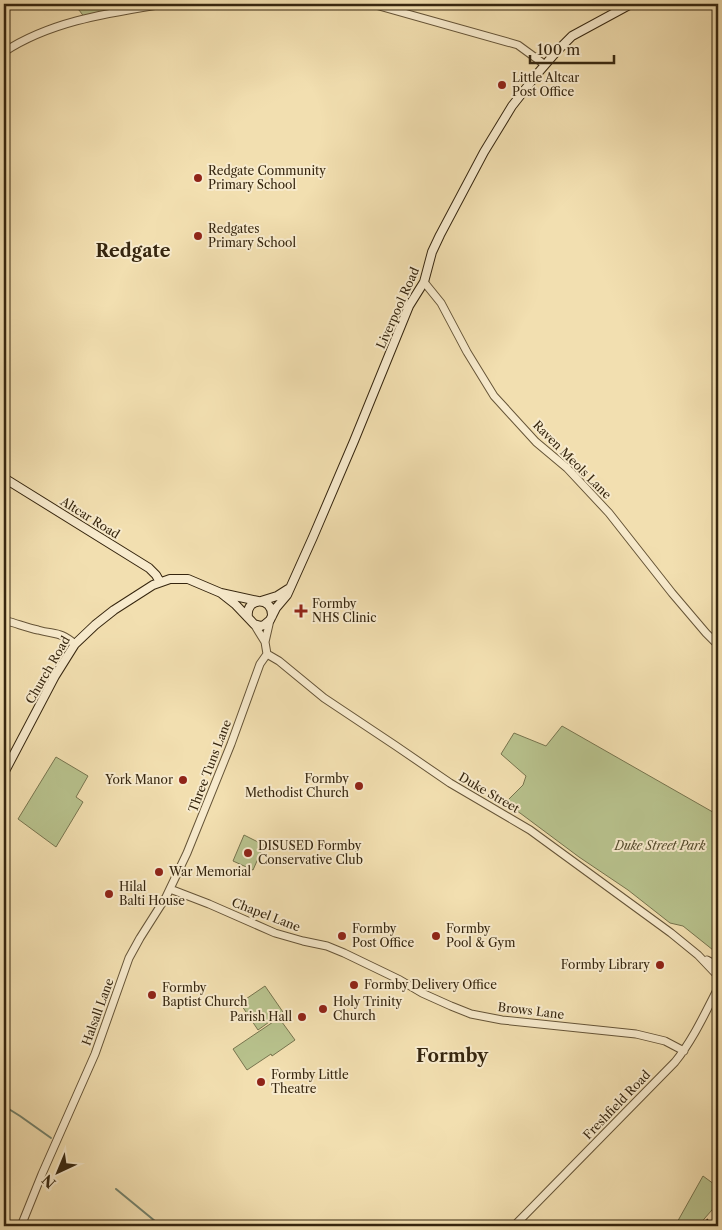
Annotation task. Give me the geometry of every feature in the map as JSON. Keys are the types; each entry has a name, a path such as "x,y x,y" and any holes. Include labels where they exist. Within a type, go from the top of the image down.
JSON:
{"main road":[{"name":"Liverpool Road","path":"271,619 290,588 313,537 409,306 424,282 432,252 440,234 484,152 512,106 544,64 572,36 631,4"},
{"name":"Altcar Road","path":"4,478 149,568 160,582"},
{"path":"160,582 170,579 188,579 221,593 264,602 270,607 271,619 268,623 261,626 254,624 221,593"},
{"name":"Church Road","path":"4,773 55,676 75,644 94,625 114,610 160,582"},
{"path":"248,618 249,607 254,602 277,596 290,588"}],"street":[{"path":"4,52 42,33 70,23 100,15 164,4"},
{"path":"372,4 518,45 544,64"},
{"name":"Raven Meols Lane","path":"424,282 441,304 494,396 536,442 566,468 609,513 672,593 718,645"},
{"path":"265,642 271,619"},
{"path":"4,621 42,631 56,632 75,644"},
{"path":"254,624 265,642 267,654"},
{"name":"Three Tuns Lane","path":"166,897 187,853 260,664 267,654"},
{"name":"Duke Street","path":"267,654 279,661 324,698 450,783 530,830 632,904 698,955 718,975"},
{"name":"Chapel Lane","path":"170,889 275,933 344,952 382,971"},
{"name":"Halsall Lane","path":"21,1226 95,1054 130,958 140,938 166,897"},
{"name":"Duke Street","path":"698,955 718,966"},
{"name":"Brows Lane","path":"382,971 422,993 472,1014 502,1020 636,1034 666,1041 684,1051"},
{"name":"Freshfield Road","path":"514,1226 675,1062 684,1051 718,988"}],"green space":[{"path":"67,4 141,4 85,18 79,10"},
{"name":"Duke Street Park","path":"562,726 718,815 718,954 683,926 670,923 628,890 579,857 520,813 504,804 523,785 526,776 501,754 514,733 546,746"},
{"path":"56,757 88,776 76,797 83,802 56,847 18,819"},
{"name":"DISUSED Formby Conservative Club","path":"244,835 264,845 253,870 233,861"},
{"path":"265,986 283,1012 258,1030 240,1003"},
{"path":"279,1018 295,1040 247,1070 233,1049"},
{"path":"703,1176 718,1187 718,1203 698,1226 675,1226"}],"waterway":[{"path":"4,1106 51,1138"},
{"path":"116,1189 161,1226"}],"railway":[{"path":"702,1226 718,1208"}],"place":[{"name":"Little Altcar Post Office","path":"502,85"},
{"name":"Redgate Community Primary School","path":"198,178"},
{"name":"Redgates Primary School","path":"198,236"},
{"name":"Formby NHS Clinic","path":"301,611"},
{"name":"York Manor","path":"183,780"},
{"name":"Formby Methodist Church","path":"359,786"},
{"name":"DISUSED Formby Conservative Club","path":"248,853"},
{"name":"War Memorial","path":"159,872"},
{"name":"Hilal Balti House","path":"109,894"},
{"name":"Formby Post Office","path":"342,936"},
{"name":"Formby Pool & Gym","path":"436,936"},
{"name":"Formby Library","path":"660,965"},
{"name":"Formby Delivery Office","path":"354,985"},
{"name":"Formby Baptist Church","path":"152,995"},
{"name":"Holy Trinity Church","path":"323,1009"},
{"name":"Parish Hall","path":"302,1017"},
{"name":"Formby Little Theatre","path":"261,1082"}],"district":[{"name":"Redgate","path":"133,251"},
{"name":"Formby","path":"452,1056"}]}
